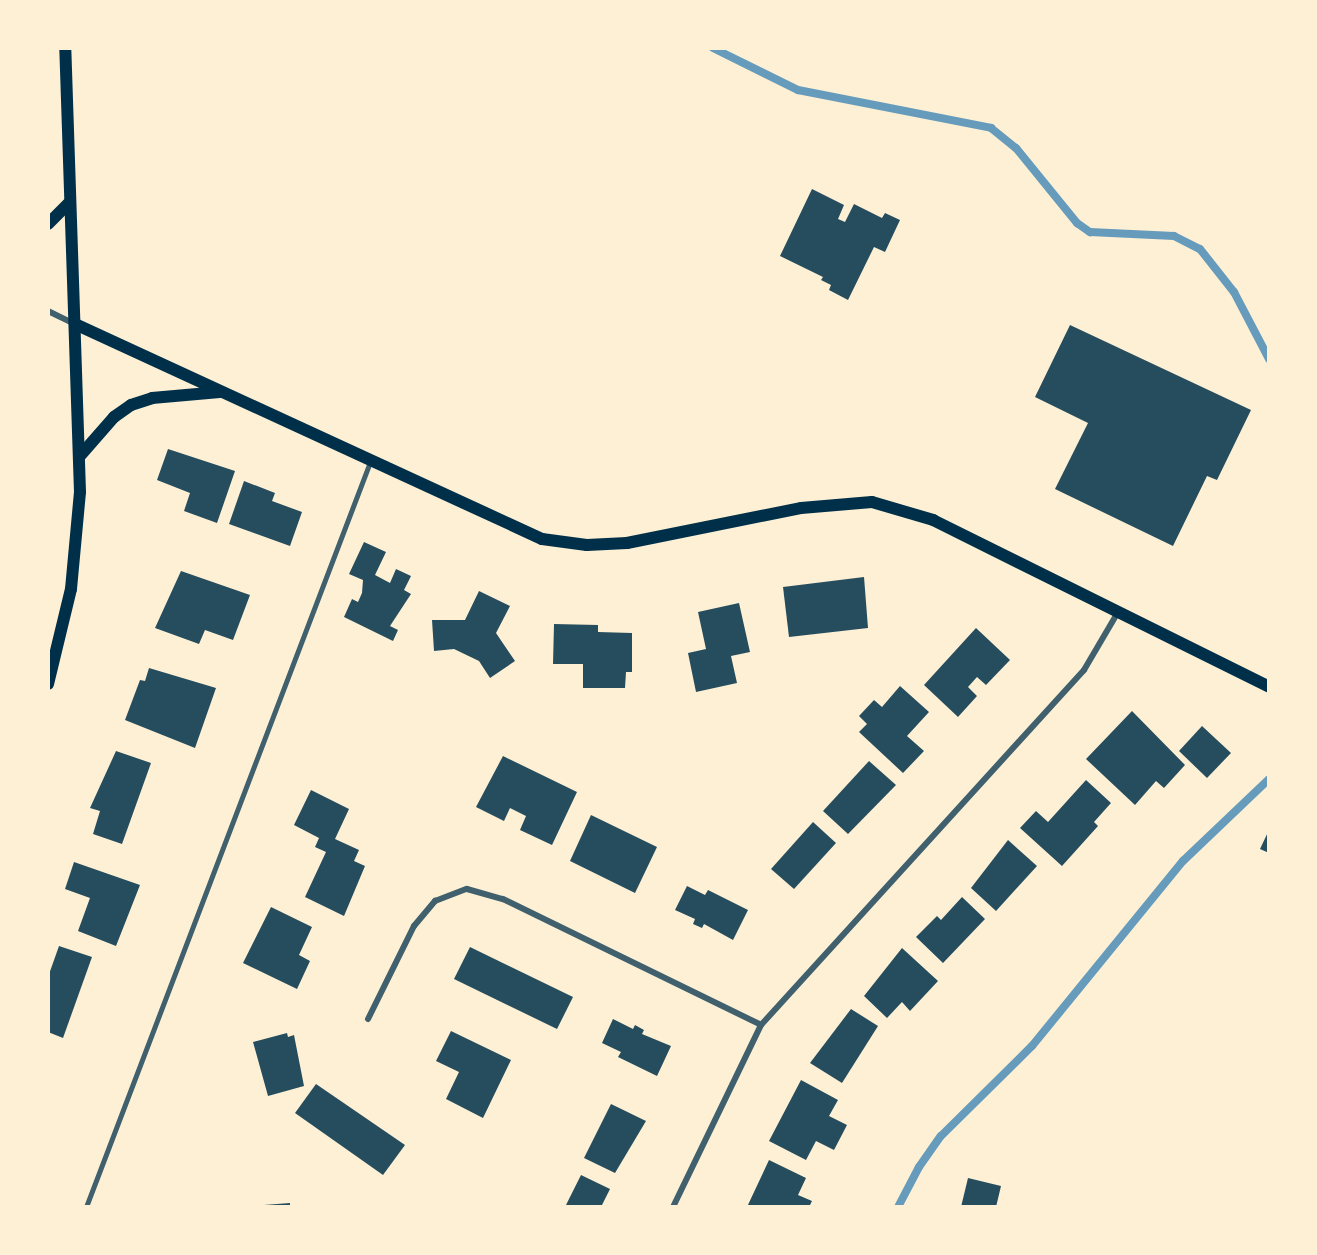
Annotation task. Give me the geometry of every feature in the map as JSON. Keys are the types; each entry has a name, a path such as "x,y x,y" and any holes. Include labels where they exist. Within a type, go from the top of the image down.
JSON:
{"main road":[{"path":"48,684 71,589 79,457 65,48"},
{"path":"48,224 70,202"},
{"path":"75,324 522,533 565,544 627,543 801,508 872,502 933,520 1269,687"},
{"path":"79,457 114,417 131,405 152,398 220,392"}],"street":[{"path":"48,311 75,324"},
{"path":"673,1207 761,1025 1084,670 1118,612"},
{"path":"368,1019 414,926 435,901 467,890 503,899 761,1025"}],"lane":[{"path":"86,1207 370,462"}],"building":[{"path":"812,189 844,205 838,219 845,222 854,204 882,218 885,213 900,220 885,252 874,247 848,300 829,290 831,285 821,280 823,277 780,256"},
{"path":"1070,325 1251,410 1217,480 1207,476 1173,546 1055,489 1088,423 1035,397"},
{"path":"168,449 235,471 217,523 184,511 190,493 157,480"},
{"path":"244,481 275,493 272,501 302,512 290,546 229,524"},
{"path":"364,542 386,552 375,575 390,583 396,569 411,576 404,590 411,594 390,626 398,630 393,641 344,617 352,599 358,602 362,593 363,580 349,574"},
{"path":"181,571 250,595 233,640 205,630 199,644 155,628"},
{"path":"864,577 868,628 789,637 783,587"},
{"path":"479,591 510,606 496,633 515,661 490,678 479,661 454,649 434,651 432,620 465,620"},
{"path":"739,603 750,652 731,656 737,683 696,692 688,653 706,649 698,612"},
{"path":"554,624 598,625 598,632 632,633 632,672 626,672 625,688 583,688 583,664 553,664"},
{"path":"976,628 1010,660 986,685 977,677 968,687 977,696 958,717 924,685"},
{"path":"149,668 216,688 195,748 125,720 140,680 145,681"},
{"path":"900,686 929,712 907,736 924,751 903,773 859,732 867,724 859,716 874,700 882,707"},
{"path":"1132,711 1185,765 1164,788 1156,781 1135,805 1086,759"},
{"path":"1202,726 1231,753 1207,778 1179,751"},
{"path":"116,751 151,763 122,844 93,834 100,811 90,808"},
{"path":"503,756 577,792 552,845 520,830 526,816 510,808 504,821 476,807"},
{"path":"869,761 896,785 848,834 823,811"},
{"path":"1086,780 1111,803 1094,822 1098,826 1062,866 1020,828 1036,811 1048,822"},
{"path":"311,790 349,809 335,839 359,850 354,861 365,866 344,916 305,897 326,852 315,847 319,838 294,825"},
{"path":"591,815 657,847 635,893 570,861"},
{"path":"813,822 836,843 794,889 771,869"},
{"path":"1269,830 1269,853 1260,849"},
{"path":"1008,840 1037,866 996,911 971,888"},
{"path":"74,862 140,885 116,946 78,931 90,898 65,889"},
{"path":"687,886 705,895 708,890 748,910 733,940 704,924 702,928 693,924 695,919 675,910"},
{"path":"962,897 985,919 943,963 916,937 937,916 941,920"},
{"path":"271,907 312,927 299,955 310,961 297,989 243,963"},
{"path":"59,946 92,957 63,1038 48,1032 48,977"},
{"path":"470,947 573,997 557,1029 454,979"},
{"path":"902,948 938,981 910,1011 902,1002 887,1018 864,996"},
{"path":"851,1009 878,1026 842,1083 810,1063"},
{"path":"613,1019 633,1029 635,1025 644,1030 642,1034 671,1046 657,1076 618,1057 621,1052 602,1043"},
{"path":"451,1031 511,1060 483,1118 446,1099 459,1072 436,1061"},
{"path":"287,1033 288,1037 294,1035 304,1086 268,1096 253,1042"},
{"path":"801,1080 838,1100 829,1116 847,1125 834,1150 816,1141 806,1160 769,1141"},
{"path":"316,1084 405,1145 383,1175 295,1113"},
{"path":"611,1104 646,1121 615,1173 584,1158"},
{"path":"769,1160 806,1178 798,1195 812,1201 809,1207 747,1207"},
{"path":"581,1175 610,1189 601,1207 565,1207"},
{"path":"968,1178 1001,1186 996,1207 961,1207"},
{"path":"290,1203 290,1207 264,1207 264,1205"}],"waterway":[{"path":"713,48 798,90 991,128 1016,148 1077,223 1090,232 1174,236 1200,249 1234,292 1269,359"},
{"path":"898,1207 919,1167 941,1136 1032,1046 1183,861 1269,779"}]}
